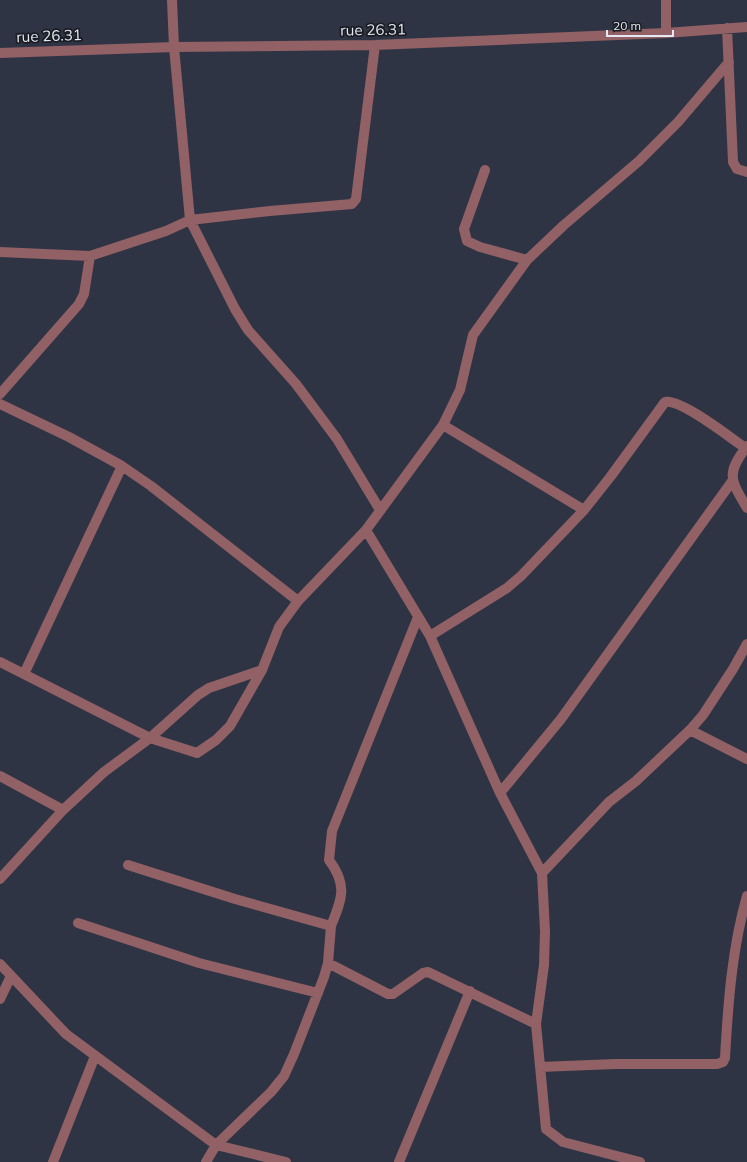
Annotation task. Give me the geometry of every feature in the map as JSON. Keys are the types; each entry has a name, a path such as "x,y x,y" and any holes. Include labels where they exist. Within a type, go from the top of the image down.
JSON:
{"street":[{"path":"172,0 174,47 190,220 229,297 248,330 296,384 328,427 380,510"},
{"path":"666,0 666,33"},
{"name":"rue 26.31","path":"0,53 174,47 375,45 666,33 747,27"},
{"path":"727,28 733,162 737,169 747,172"},
{"path":"0,252 90,256 166,231 190,220 352,204 356,199 375,45"},
{"path":"0,662 150,738 192,752 200,752 230,726 262,670 280,627 298,601 366,530 443,424 460,390 473,335 527,260 564,225 650,150 678,122 729,62"},
{"path":"485,170 464,229 467,241 480,247 527,260"},
{"path":"0,394 79,304 84,294 90,256"},
{"path":"430,636 507,588 522,576 584,510 665,402 673,401 705,419 746,447 734,466 732,480 560,719 500,793"},
{"path":"0,404 69,437 122,466 151,486 298,601"},
{"path":"443,424 584,510"},
{"path":"24,674 122,466"},
{"path":"732,480 747,508"},
{"path":"366,530 430,636 500,793 542,873 545,931 544,965 537,1006 536,1024 546,1129 563,1142 640,1162"},
{"path":"206,1162 216,1145 271,1092 284,1076 318,993 328,963 331,926 342,899 338,872 330,860 332,831 418,617"},
{"path":"542,873 609,802 636,781 690,730 703,715 733,669 747,644"},
{"path":"0,879 63,810 104,772 150,738 198,694 209,688 262,670"},
{"path":"690,730 747,759"},
{"path":"0,776 63,810"},
{"path":"128,865 235,899 331,926"},
{"path":"540,1068 614,1064 717,1064 723,1062 725,1058 729,994 742,914 747,896"},
{"path":"78,923 199,963 318,993"},
{"path":"328,963 388,994 393,994 426,972 470,991 536,1024"},
{"path":"0,964 66,1034 216,1145 286,1162"},
{"path":"0,999 11,976"},
{"path":"399,1162 470,991"},
{"path":"53,1162 96,1056"}]}
